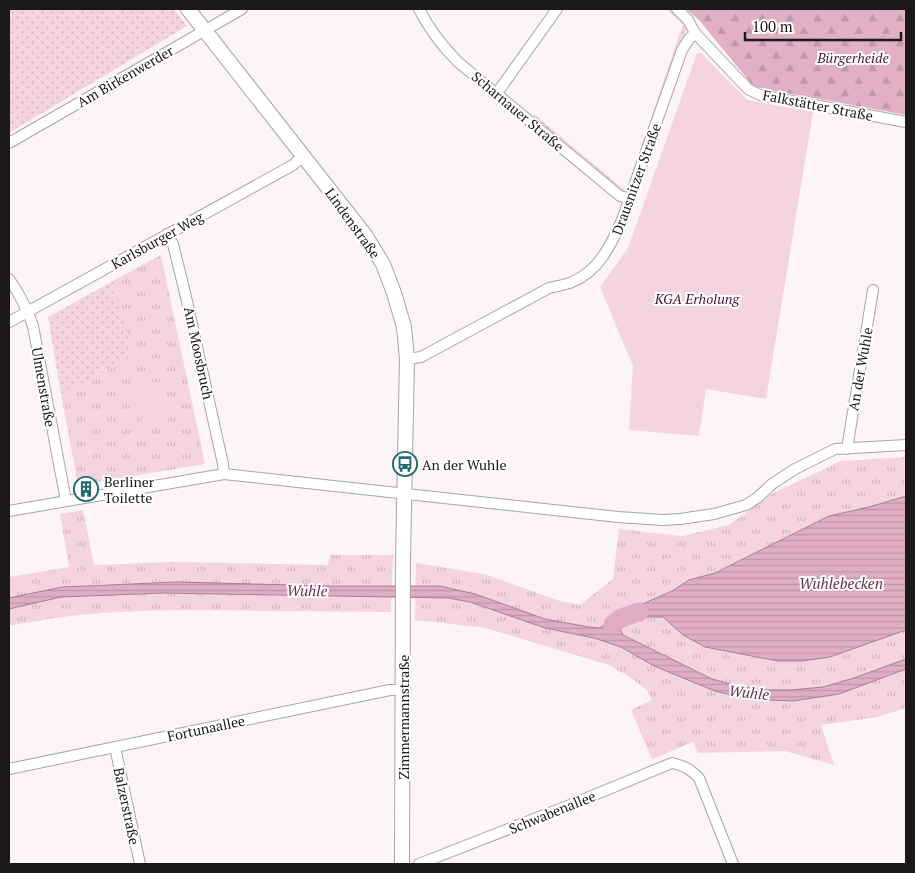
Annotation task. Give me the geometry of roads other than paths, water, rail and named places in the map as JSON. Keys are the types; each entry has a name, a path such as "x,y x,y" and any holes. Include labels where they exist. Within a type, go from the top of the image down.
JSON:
{"street":[{"name":"Lindenstraße","path":"188,9 364,235 383,264 404,328 407,359 403,569"},
{"name":"Am Birkenwerder","path":"9,142 242,9"},
{"name":"Scharnauer Straße","path":"419,9 433,34 458,62 620,196 630,199"},
{"path":"497,93 557,9"},
{"name":"Falkstätter Straße","path":"677,9 688,20 695,33 748,89 760,95 906,122"},
{"name":"Drausnitzer Straße","path":"407,359 421,357 549,288 570,283 592,270 612,243 630,199 682,50 695,33"},
{"name":"Karlsburger Weg","path":"9,322 293,165 303,156"},
{"name":"Am Moosbruch","path":"167,234 173,244 186,297 224,474"},
{"name":"Ulmenstraße","path":"9,279 28,312 33,326 66,502"},
{"name":"An der Wuhle","path":"847,449 873,290"},
{"path":"9,511 224,474 618,517 663,520 680,519 714,514 746,505 772,484 795,469 835,449 906,445"},
{"name":"Zimmermannstraße","path":"402,864 403,569"},
{"name":"Fortunaallee","path":"9,769 390,690 403,690"},
{"name":"Balzerstraße","path":"115,747 140,864"},
{"name":"Schwabenallee","path":"419,864 672,763 685,766 699,778 733,864"}],"water":[{"name":"Wuhlebecken","path":"906,496 906,630 830,657 802,661 778,661 705,647 683,635 663,617 641,617 638,606 672,591 689,580 715,573 829,516"},
{"path":"176,582 331,586 440,586 475,594 545,619 600,628 618,614 635,608 637,618 624,622 620,629 623,635 712,679 761,690 823,687 906,659 906,669 839,694 793,701 747,699 715,691 654,666 621,647 594,638 545,628 470,602 448,598 163,593 61,597 9,609 9,598 62,587"}],"waterway":[{"name":"Wuhle","path":"613,624 621,618 639,612"}],"place":[{"name":"An der Wuhle","path":"405,464"},
{"name":"Berliner Toilette","path":"86,489"}],"park label":[{"name":"Bürgerheide","path":"853,57"},
{"name":"KGA Erholung","path":"697,298"}]}
